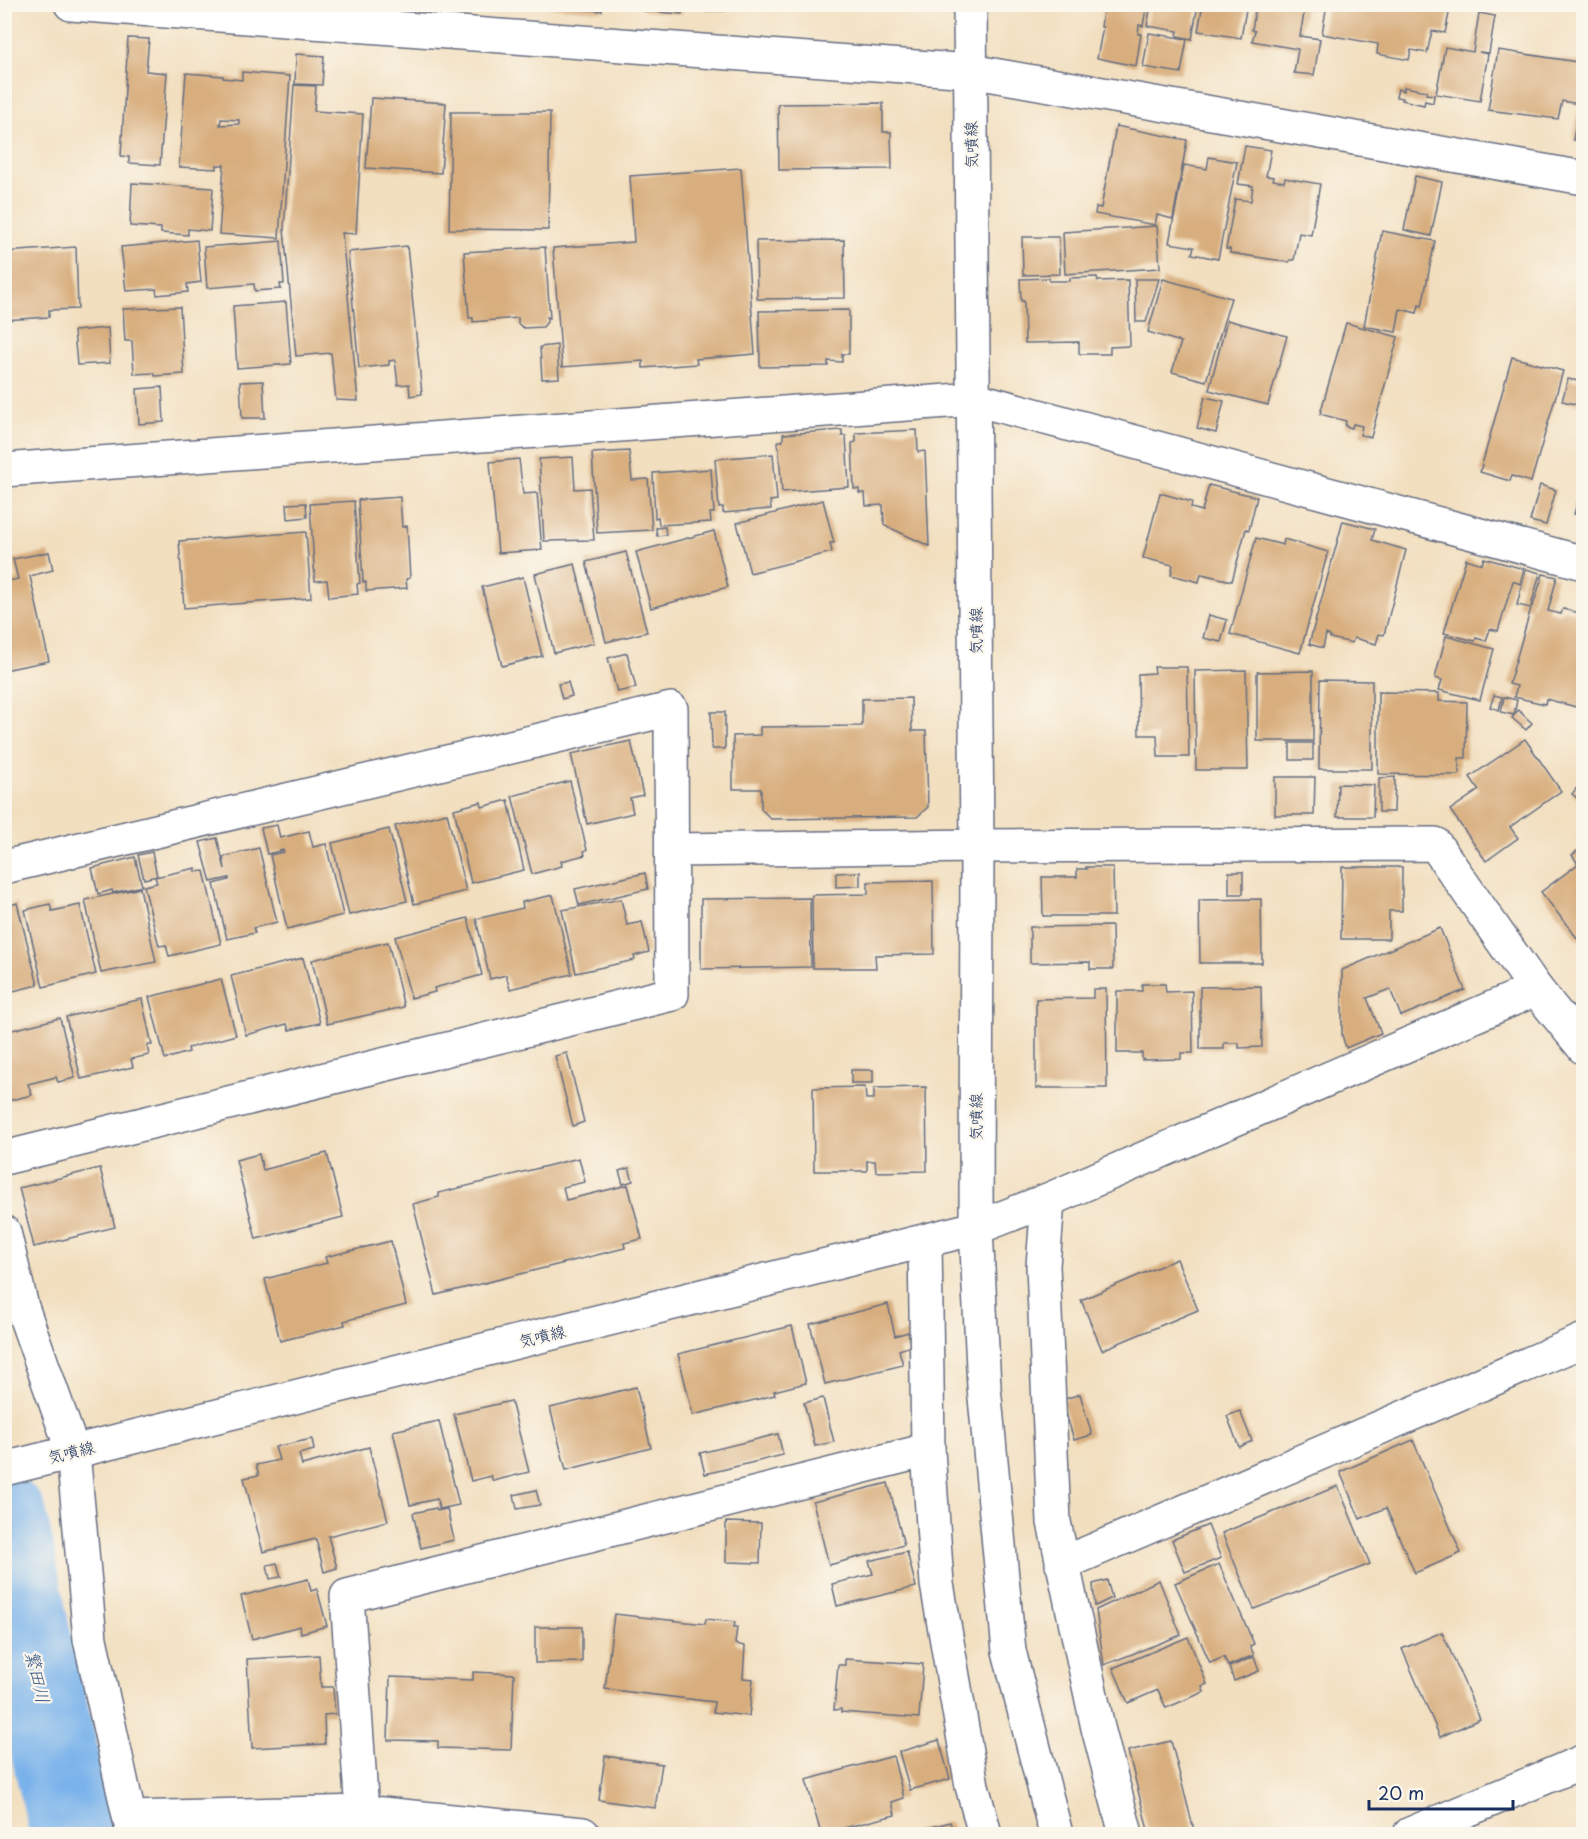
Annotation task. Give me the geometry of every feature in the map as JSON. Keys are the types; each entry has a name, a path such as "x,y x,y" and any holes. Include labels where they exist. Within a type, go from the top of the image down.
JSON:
{"street":[{"path":"71,4 970,71 1584,177"},
{"name":"気噴線","path":"4,1469 976,1228 975,399 970,4"},
{"path":"4,470 975,399 1584,563"},
{"path":"4,867 671,709 672,994 4,1158"},
{"path":"672,850 1435,844 1536,989 1584,1048"},
{"path":"1056,1834 1009,1651 984,1387 976,1228 1048,1200 1536,989"},
{"path":"1048,1200 1043,1266 1054,1522 1098,1728 1126,1834"},
{"path":"4,1232 22,1307 73,1452 90,1639 132,1826 362,1812 583,1834"},
{"path":"926,1241 928,1450 937,1584 972,1786 984,1834"},
{"path":"1062,1564 1584,1340"},
{"path":"362,1812 347,1596 928,1450"},
{"path":"1410,1834 1584,1761"}],"building":[{"path":"547,4 603,4 602,11 546,7"},
{"path":"645,4 683,4 682,14 644,11"},
{"path":"705,4 724,4 724,11 705,10"},
{"path":"1104,4 1147,4 1143,26 1139,25 1138,34 1141,34 1136,66 1097,58 1103,27 1101,27"},
{"path":"1151,4 1198,4 1192,39 1177,36 1178,31 1147,26"},
{"path":"1203,4 1247,4 1241,38 1198,31"},
{"path":"1256,4 1315,4 1314,10 1305,8 1300,36 1320,39 1314,75 1294,73 1298,49 1252,41 1255,31 1252,30"},
{"path":"1327,4 1451,4 1445,33 1432,31 1427,53 1411,50 1409,60 1377,54 1378,44 1322,34"},
{"path":"1479,13 1495,16 1489,53 1479,52 1488,54 1480,101 1436,94 1445,47 1473,52"},
{"path":"1149,33 1187,39 1181,73 1143,67"},
{"path":"128,38 149,39 146,71 167,73 160,165 129,163 129,157 121,156"},
{"path":"1498,50 1584,63 1584,142 1573,140 1579,104 1562,101 1558,119 1488,110"},
{"path":"296,54 324,56 322,85 295,84"},
{"path":"242,72 290,76 279,238 219,234 224,165 217,165 217,169 179,167 186,73 242,80","holes":["221,119 239,120 239,124 220,125"]},
{"path":"294,85 316,86 314,111 363,114 356,234 342,233 358,401 336,400 331,353 296,356 284,229"},
{"path":"1404,87 1427,91 1426,94 1434,95 1433,103 1425,101 1424,105 1396,97 1398,89 1404,91"},
{"path":"371,98 446,103 441,173 366,168"},
{"path":"883,103 883,132 891,132 892,169 779,170 778,104"},
{"path":"451,112 550,112 548,230 449,229"},
{"path":"1116,126 1187,140 1173,219 1157,215 1155,225 1095,214 1096,207 1101,208"},
{"path":"1245,146 1271,150 1266,176 1274,177 1273,180 1284,182 1285,178 1320,184 1311,235 1299,233 1294,260 1289,262 1230,253 1230,249 1226,249 1235,199 1251,201 1253,186 1238,184"},
{"path":"1209,157 1237,162 1218,259 1192,254 1194,247 1169,243 1184,165 1207,169"},
{"path":"741,168 755,354 696,359 697,364 643,368 643,361 562,367 553,248 634,242 630,176"},
{"path":"1415,176 1442,182 1431,236 1404,230"},
{"path":"132,183 213,188 210,231 188,229 188,235 161,233 161,228 130,226"},
{"path":"1157,226 1160,268 1065,274 1063,232"},
{"path":"1382,231 1435,241 1422,306 1419,305 1417,313 1400,309 1396,332 1364,326"},
{"path":"1022,237 1059,237 1060,274 1023,275"},
{"path":"197,240 201,282 187,284 188,292 157,295 156,289 126,291 121,247"},
{"path":"844,240 845,298 757,299 756,241"},
{"path":"281,241 284,284 280,284 281,289 255,291 254,284 207,288 204,247"},
{"path":"407,246 422,394 410,396 409,384 398,385 395,360 389,361 389,365 359,368 348,252"},
{"path":"76,247 78,309 49,310 49,317 4,320 4,252"},
{"path":"545,247 550,318 547,317 547,322 543,327 524,328 518,324 518,318 473,322 473,318 469,318 464,252"},
{"path":"1097,277 1098,281 1128,280 1130,346 1110,347 1110,354 1079,354 1079,342 1025,343 1024,301 1021,301 1020,279 1049,278 1049,281 1070,281 1070,278"},
{"path":"1135,279 1159,279 1146,322 1136,322"},
{"path":"1163,279 1231,298 1206,381 1172,372 1181,342 1148,332"},
{"path":"286,302 291,364 237,368 233,306"},
{"path":"180,307 184,374 155,376 154,373 134,374 132,341 125,341 123,309"},
{"path":"849,310 849,354 842,354 842,362 828,361 828,366 760,367 759,311"},
{"path":"1227,320 1287,336 1268,405 1209,390"},
{"path":"1346,323 1398,337 1371,437 1360,435 1362,426 1353,424 1352,428 1345,426 1346,421 1320,414"},
{"path":"108,328 110,363 77,365 74,331"},
{"path":"557,345 559,378 542,379 540,347"},
{"path":"1512,357 1563,371 1531,482 1512,476 1510,481 1480,472"},
{"path":"1568,379 1584,382 1579,405 1562,401"},
{"path":"263,381 265,418 242,418 240,382"},
{"path":"162,387 164,422 139,424 137,389"},
{"path":"1205,397 1224,401 1216,433 1197,428"},
{"path":"842,430 842,436 846,436 849,487 782,492 778,441 783,441 783,434"},
{"path":"917,430 918,452 925,451 929,546 884,525 883,505 866,506 865,493 859,493 859,489 854,489 852,443 856,442 856,433"},
{"path":"629,451 632,480 648,479 652,530 597,533 592,453"},
{"path":"773,454 777,500 770,501 771,509 723,513 723,507 719,508 715,459"},
{"path":"573,457 575,489 590,488 594,540 544,541 539,459"},
{"path":"519,459 523,494 537,493 542,550 498,553 490,462"},
{"path":"711,469 714,513 710,513 711,522 659,525 658,517 655,518 653,473"},
{"path":"1584,484 1584,517 1574,514"},
{"path":"1209,485 1257,497 1232,581 1201,574 1199,582 1171,575 1173,565 1143,558 1160,493 1192,502 1191,508 1202,511"},
{"path":"1540,485 1556,490 1546,525 1530,521"},
{"path":"400,497 402,527 407,526 410,578 406,579 407,588 366,591 366,582 363,582 358,500"},
{"path":"823,500 834,543 830,543 832,552 750,573 737,523"},
{"path":"354,501 360,583 357,584 358,594 329,597 327,580 315,581 310,504"},
{"path":"306,503 307,517 288,519 287,504"},
{"path":"1343,521 1375,529 1372,540 1406,550 1384,635 1379,634 1376,644 1354,638 1352,643 1330,638 1326,634 1323,648 1309,644"},
{"path":"665,527 666,535 657,536 656,528"},
{"path":"714,531 728,587 651,608 636,552"},
{"path":"306,532 311,598 184,608 179,541"},
{"path":"1256,538 1283,545 1284,539 1328,552 1300,653 1230,634"},
{"path":"49,552 53,570 30,576 49,661 4,670 4,582 18,579 13,559"},
{"path":"626,552 647,632 606,642 586,562"},
{"path":"1484,558 1524,569 1520,584 1513,581 1498,631 1490,629 1486,641 1476,638 1475,641 1444,633 1466,559 1482,564"},
{"path":"575,564 594,643 554,653 535,574"},
{"path":"1526,569 1540,573 1531,606 1533,606 1543,574 1557,577 1548,611 1561,614 1563,609 1584,614 1584,693 1580,708 1546,699 1545,704 1514,697 1517,686 1509,684 1531,608 1517,605"},
{"path":"523,577 542,656 502,666 482,587"},
{"path":"1209,615 1227,620 1221,642 1203,638"},
{"path":"1446,636 1494,649 1480,700 1439,690 1442,680 1435,678"},
{"path":"627,653 636,688 617,692 608,658"},
{"path":"1154,667 1187,667 1189,757 1158,757 1157,735 1139,735 1138,674 1155,673"},
{"path":"1246,670 1248,770 1196,770 1195,671"},
{"path":"1313,671 1313,741 1257,741 1257,672"},
{"path":"1320,680 1372,681 1372,769 1319,769"},
{"path":"568,682 572,696 562,699 558,684"},
{"path":"1378,692 1439,693 1439,701 1467,702 1466,758 1459,758 1459,775 1378,774"},
{"path":"1494,695 1502,697 1499,710 1490,707"},
{"path":"1504,697 1517,700 1514,715 1501,712"},
{"path":"911,698 912,731 926,731 928,807 917,817 771,819 761,809 761,789 733,789 733,736 760,735 760,727 862,726 862,699"},
{"path":"1518,710 1532,723 1526,730 1512,718"},
{"path":"711,712 725,712 725,749 712,749"},
{"path":"1525,739 1561,791 1510,827 1518,838 1486,861 1450,810 1479,790 1470,777"},
{"path":"631,741 643,795 630,798 633,813 587,824 571,754"},
{"path":"1290,743 1313,743 1313,760 1290,760"},
{"path":"1275,777 1315,777 1314,815 1275,815"},
{"path":"1395,777 1394,812 1379,812 1379,778"},
{"path":"570,781 587,850 584,851 585,855 561,861 562,866 532,874 512,796"},
{"path":"1581,782 1584,784 1584,803 1572,794"},
{"path":"1338,784 1374,785 1373,817 1337,817"},
{"path":"508,800 524,870 471,883 454,809 481,802 482,807"},
{"path":"447,813 466,891 414,904 395,826"},
{"path":"277,825 280,838 309,831 313,847 326,844 343,915 287,929 270,855 284,852 283,850 267,854 261,828"},
{"path":"389,829 407,901 349,915 332,843"},
{"path":"217,838 225,869 223,857 259,848 277,922 253,928 255,933 227,939 214,884 229,880 229,878 211,882 200,842"},
{"path":"1584,846 1584,947 1541,892 1578,864 1572,855"},
{"path":"152,852 157,876 144,879 138,855"},
{"path":"135,857 142,886 98,894 92,868"},
{"path":"1086,867 1113,867 1114,916 1043,916 1042,877 1077,877 1077,869 1087,869"},
{"path":"1342,867 1402,867 1402,911 1389,911 1389,939 1341,939"},
{"path":"196,868 196,872 204,871 221,944 169,956 166,945 159,946 144,886 157,883 155,877"},
{"path":"860,872 860,886 836,887 836,873"},
{"path":"1229,872 1243,872 1243,894 1229,894"},
{"path":"645,873 648,889 579,905 575,889"},
{"path":"933,881 934,954 875,955 876,968 813,968 812,895 868,894 868,882"},
{"path":"140,888 156,962 101,973 85,900"},
{"path":"553,895 572,974 510,989 506,975 490,979 476,919 523,908 522,902"},
{"path":"810,898 811,967 701,969 701,899"},
{"path":"621,899 627,925 642,922 649,952 634,956 635,960 576,973 562,910"},
{"path":"1261,899 1262,963 1200,963 1199,900"},
{"path":"17,903 38,985 5,993 5,907"},
{"path":"50,904 52,911 80,905 96,974 43,987 25,910"},
{"path":"468,918 482,975 434,988 435,992 411,998 395,937"},
{"path":"1112,926 1113,969 1090,969 1090,962 1030,963 1030,927"},
{"path":"1440,928 1465,990 1401,1016 1390,989 1367,998 1381,1033 1346,1048 1342,1035 1342,970"},
{"path":"388,942 404,1007 327,1024 312,960"},
{"path":"303,958 320,1023 289,1030 287,1024 246,1035 231,976"},
{"path":"221,979 236,1035 188,1048 189,1052 165,1059 149,997"},
{"path":"1142,984 1165,984 1166,992 1192,991 1193,1053 1181,1053 1181,1059 1142,1060 1142,1053 1117,1053 1117,991 1142,991"},
{"path":"1261,986 1262,1047 1239,1048 1239,1043 1224,1043 1224,1049 1200,1049 1200,987"},
{"path":"1093,989 1106,989 1107,1088 1036,1088 1036,999 1093,998"},
{"path":"142,999 152,1045 147,1045 149,1055 131,1059 133,1067 81,1079 66,1017"},
{"path":"60,1018 75,1078 58,1082 56,1077 28,1084 32,1095 7,1101 4,1089 4,1032"},
{"path":"567,1053 584,1122 573,1126 555,1056"},
{"path":"851,1070 873,1070 873,1083 851,1083"},
{"path":"865,1087 866,1099 874,1099 874,1088 926,1087 927,1171 876,1172 875,1161 867,1161 867,1171 814,1171 813,1088"},
{"path":"327,1153 343,1217 256,1239 236,1160 259,1154 263,1170"},
{"path":"579,1158 585,1182 563,1187 566,1200 628,1185 642,1239 624,1243 625,1248 436,1295 413,1204 439,1197 439,1193"},
{"path":"100,1168 115,1227 34,1247 19,1188"},
{"path":"629,1168 633,1181 623,1184 619,1171"},
{"path":"391,1241 406,1305 344,1321 345,1325 280,1341 265,1279 327,1263 325,1257"},
{"path":"1177,1259 1198,1310 1102,1350 1081,1300"},
{"path":"888,1304 895,1336 908,1332 911,1346 899,1350 903,1365 825,1384 810,1324"},
{"path":"792,1326 806,1383 774,1391 775,1395 693,1415 678,1354"},
{"path":"636,1387 651,1448 566,1470 550,1408"},
{"path":"1080,1394 1092,1435 1074,1440 1062,1400"},
{"path":"823,1398 834,1442 815,1446 804,1403"},
{"path":"511,1401 529,1472 493,1481 491,1476 471,1481 454,1414"},
{"path":"1240,1411 1252,1441 1239,1447 1227,1416"},
{"path":"439,1421 459,1505 439,1509 437,1499 410,1505 393,1431"},
{"path":"778,1434 783,1455 705,1474 700,1453"},
{"path":"312,1439 314,1450 299,1454 302,1465 369,1447 388,1521 328,1536 337,1568 324,1572 316,1539 263,1552 244,1478 259,1475 256,1465 279,1460 275,1447"},
{"path":"1413,1440 1461,1553 1415,1573 1386,1508 1360,1519 1340,1472"},
{"path":"888,1483 904,1545 829,1565 813,1502"},
{"path":"1338,1486 1370,1564 1254,1609 1222,1533"},
{"path":"536,1490 540,1505 517,1509 514,1495"},
{"path":"436,1508 437,1511 447,1509 454,1540 421,1548 413,1513"},
{"path":"726,1522 761,1523 760,1563 726,1562"},
{"path":"1208,1525 1221,1558 1185,1572 1172,1540"},
{"path":"907,1552 916,1587 837,1606 832,1584 873,1574 869,1561"},
{"path":"277,1563 281,1577 270,1579 267,1565"},
{"path":"1219,1564 1254,1644 1250,1646 1254,1655 1228,1666 1224,1657 1210,1663 1175,1583"},
{"path":"308,1579 311,1591 317,1589 327,1626 301,1633 300,1626 252,1639 241,1596"},
{"path":"1107,1580 1112,1598 1095,1606 1093,1584"},
{"path":"1159,1580 1181,1635 1104,1665 1096,1610"},
{"path":"614,1614 705,1624 706,1619 735,1622 734,1627 737,1627 735,1644 745,1646 743,1678 753,1679 749,1716 713,1712 714,1702 605,1689"},
{"path":"535,1627 582,1627 582,1662 535,1663"},
{"path":"1442,1632 1480,1719 1440,1737 1402,1649"},
{"path":"1188,1637 1207,1684 1202,1686 1204,1692 1166,1708 1158,1690 1128,1703 1113,1668"},
{"path":"319,1655 321,1687 333,1687 335,1714 324,1715 325,1744 252,1748 247,1659"},
{"path":"1254,1657 1259,1671 1234,1681 1229,1667"},
{"path":"845,1659 923,1664 919,1718 834,1710 838,1665 845,1665"},
{"path":"473,1672 514,1674 511,1750 438,1748 438,1741 388,1740 390,1677 473,1680"},
{"path":"939,1740 950,1779 910,1790 899,1752"},
{"path":"1171,1741 1195,1834 1149,1834 1128,1751"},
{"path":"605,1756 662,1764 655,1808 599,1800"},
{"path":"893,1756 904,1798 892,1802 895,1815 821,1834 806,1780"},
{"path":"950,1822 954,1834 906,1834"}],"waterway":[{"name":"繁田川","path":"4,1519 28,1640 74,1834"}],"railway":[{"path":"1576,1834 1584,1831"}]}
